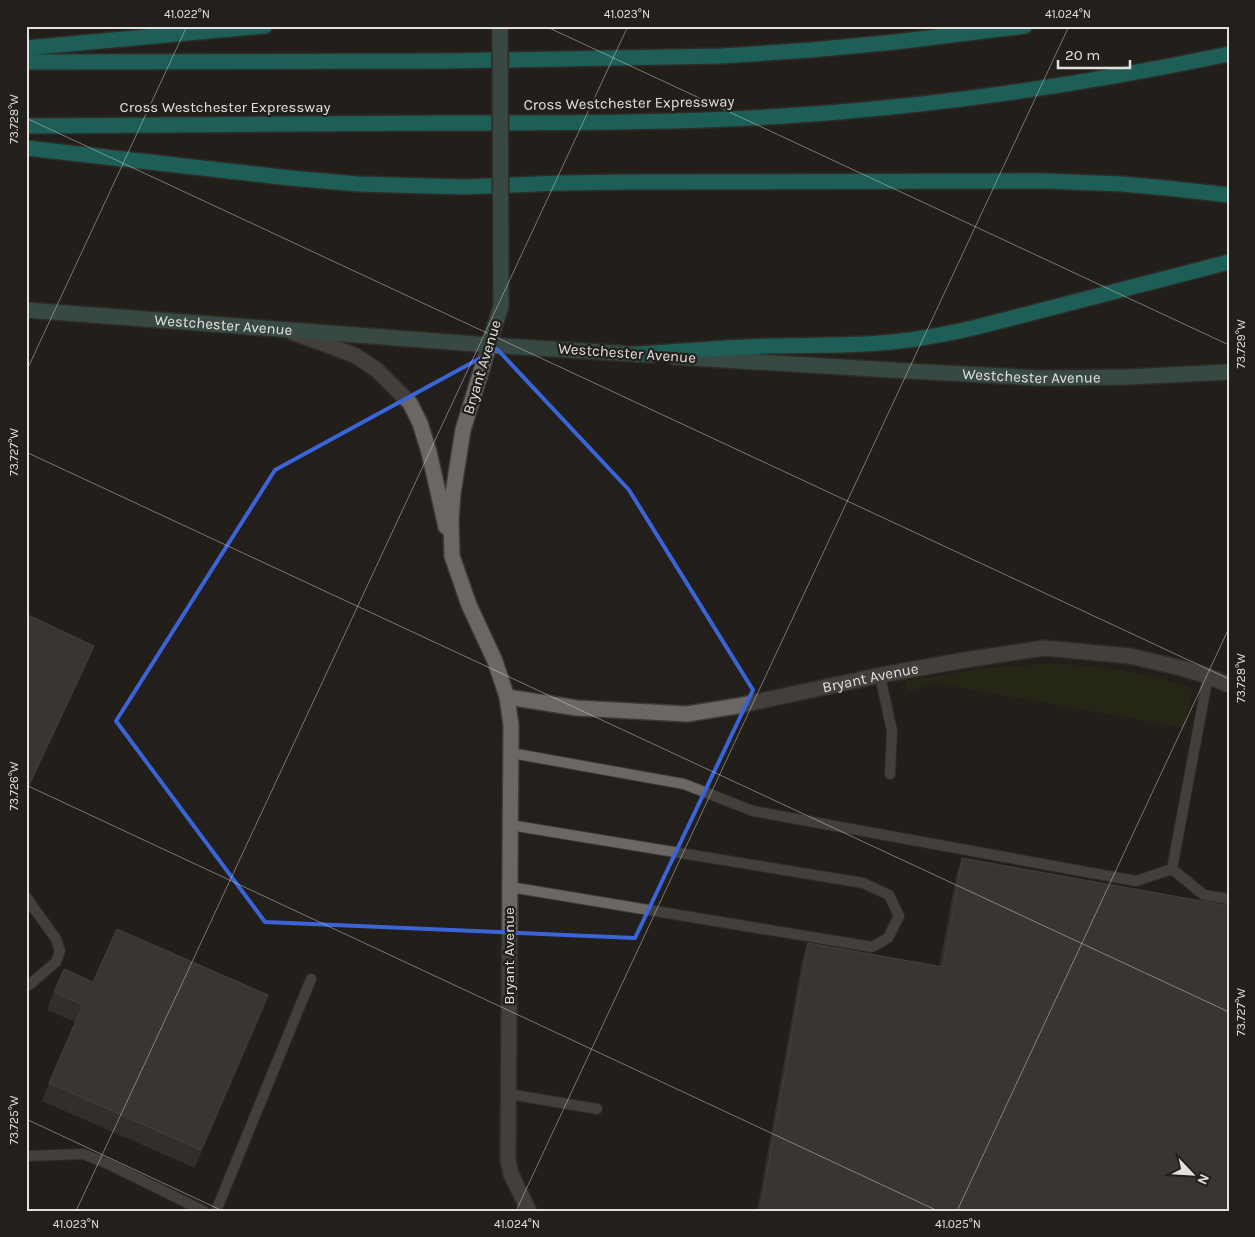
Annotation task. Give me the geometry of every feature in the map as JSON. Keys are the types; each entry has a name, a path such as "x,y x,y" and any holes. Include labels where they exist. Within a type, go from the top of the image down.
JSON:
{"highway":[{"path":"26,48 265,26"},
{"path":"26,62 465,60 722,56 895,42 1026,26"},
{"name":"Cross Westchester Expressway","path":"26,126 538,123 762,117 839,112 1036,89 1131,74 1229,54"},
{"path":"26,148 290,178 387,185 464,187 598,183 1045,181 1122,184 1229,195"},
{"path":"639,354 734,347 839,346 930,337 973,328 1229,262"}],"main road":[{"name":"Bryant Avenue","path":"489,344 501,306 500,26"},
{"name":"Westchester Avenue","path":"26,310 489,344 997,376 1085,378 1229,372"}],"street":[{"path":"281,329 356,356 377,370 410,403 420,423 429,452 452,556"},
{"name":"Bryant Avenue","path":"489,344 463,430 453,493 452,556 469,605 496,661 507,697 511,725 508,1160 511,1174 528,1211"},
{"name":"Bryant Avenue","path":"507,697 577,708 687,714 737,706 965,660 1044,648 1130,656 1181,668 1229,685"}],"lane":[{"path":"880,676 892,731 890,774"},
{"path":"1172,869 1208,676"},
{"path":"511,753 684,784 753,811 1136,881 1172,869"},
{"path":"510,825 864,883 888,896 899,916 888,938 872,947 510,887"},
{"path":"1172,869 1204,895 1229,899"},
{"path":"26,897 56,939 60,951 56,962 26,986"},
{"path":"216,1211 312,979"},
{"path":"509,1094 597,1109"},
{"path":"26,1156 83,1154 204,1211"}],"highlighted area":[{"path":"497,349 629,490 753,690 635,938 265,922 116,721 275,470"}],"green space":[{"path":"1052,663 1097,667 1153,676 1192,688 1185,728 935,683 907,692 906,681 985,668"}],"building":[{"path":"26,614 94,646 26,791"},
{"path":"962,858 1229,906 1229,1211 760,1211 808,943 943,967"},
{"path":"117,929 268,995 201,1150 49,1083 83,1005 54,992 64,969 93,982"}]}
